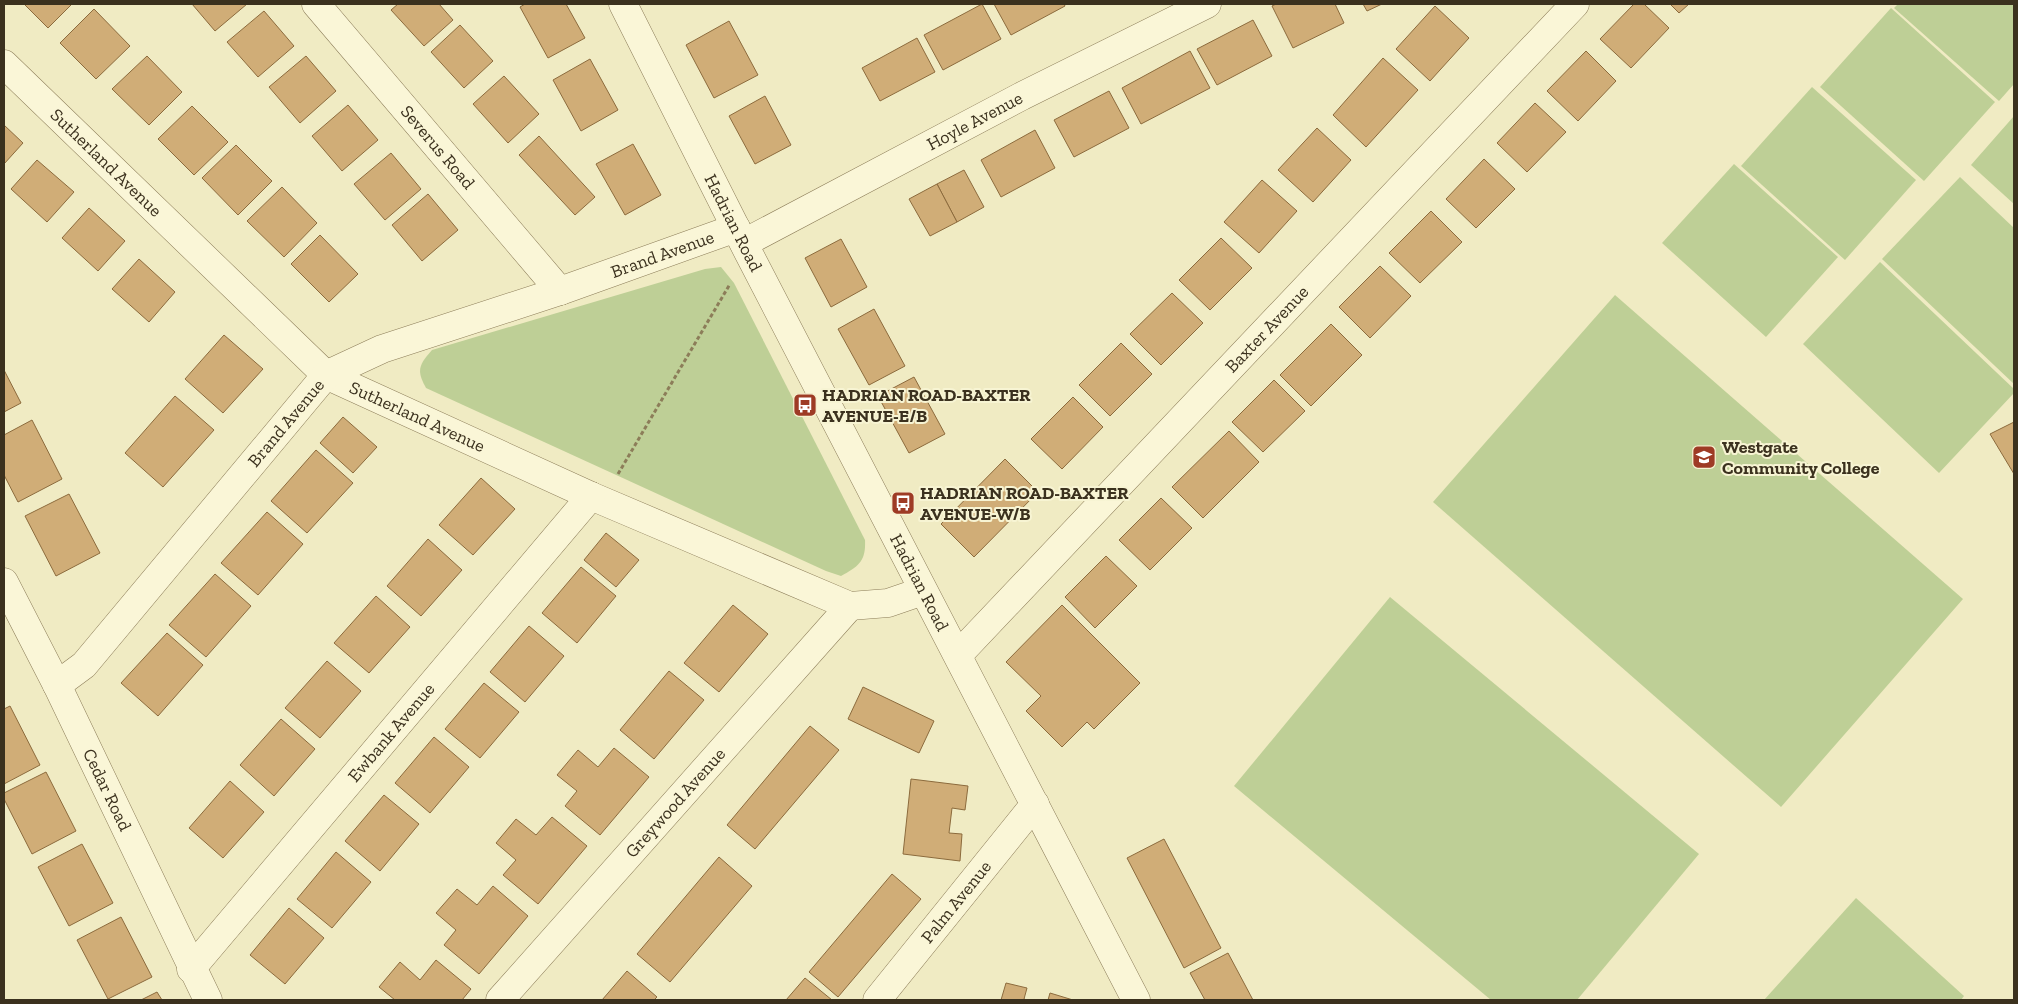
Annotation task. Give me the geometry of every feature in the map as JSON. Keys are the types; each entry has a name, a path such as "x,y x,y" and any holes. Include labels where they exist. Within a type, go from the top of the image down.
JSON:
{"street":[{"name":"Severus Road","path":"316,4 560,291"},
{"name":"Hadrian Road","path":"622,4 923,591 1136,1000"},
{"name":"Hoyle Avenue","path":"743,241 1022,96 1207,4"},
{"name":"Baxter Avenue","path":"958,655 1575,4"},
{"name":"Sutherland Avenue","path":"4,64 326,375 596,498 850,606 888,603 923,591"},
{"name":"Brand Avenue","path":"57,685 84,665 326,375 382,349 560,291 743,241"},
{"name":"Ewbank Avenue","path":"191,968 596,498"},
{"name":"Cedar Road","path":"4,582 57,685 208,1000"},
{"name":"Greywood Avenue","path":"500,1000 850,606"},
{"name":"Palm Avenue","path":"877,1000 1035,804"}],"path":[{"path":"596,498 743,241"}],"green space":[{"path":"1898,4 2014,4 2014,84 1999,101 1894,8"},
{"path":"1891,8 1995,102 1924,181 1820,87"},
{"path":"1812,87 1916,180 1845,260 1741,166"},
{"path":"2014,116 2014,204 1971,165"},
{"path":"1734,164 1838,257 1766,337 1662,243"},
{"path":"1960,177 2014,228 2014,384 1882,259"},
{"path":"1880,262 2014,389 2014,393 1939,473 1803,344"},
{"path":"721,267 734,283 865,540 863,558 857,566 841,576 826,571 426,388 421,377 420,368 432,350 705,269"},
{"path":"1615,295 1963,599 1781,807 1433,502"},
{"path":"1390,597 1699,854 1577,1000 1491,1000 1234,786"},
{"path":"1856,898 1964,996 1961,1000 1764,1000"}],"building":[{"path":"24,4 72,4 48,28"},
{"path":"192,4 247,4 215,31"},
{"path":"398,4 439,4 453,20 424,46 391,10"},
{"path":"525,4 566,4 585,38 548,58 520,7"},
{"path":"982,4 1001,39 943,70 924,35"},
{"path":"994,4 1064,4 1065,6 1011,35"},
{"path":"1276,4 1335,4 1344,23 1293,48 1272,6"},
{"path":"1363,4 1382,4 1367,11"},
{"path":"1634,4 1644,4 1669,28 1631,68 1600,39"},
{"path":"1670,4 1689,4 1679,13"},
{"path":"1435,6 1469,38 1430,81 1396,49"},
{"path":"94,9 130,46 96,79 60,43"},
{"path":"264,11 294,46 258,77 227,42"},
{"path":"1253,20 1272,56 1217,85 1197,49"},
{"path":"729,21 758,75 714,98 686,45"},
{"path":"460,25 493,61 464,88 431,52"},
{"path":"917,38 935,72 880,101 862,68"},
{"path":"1190,51 1210,88 1141,124 1122,88"},
{"path":"1586,51 1616,81 1578,121 1547,91"},
{"path":"147,56 182,92 149,125 112,89"},
{"path":"306,56 336,91 300,123 269,87"},
{"path":"1383,58 1418,90 1366,147 1333,115"},
{"path":"590,59 618,110 581,131 553,80"},
{"path":"504,76 539,114 508,143 473,104"},
{"path":"1109,91 1129,128 1074,157 1054,120"},
{"path":"765,96 791,145 755,164 729,116"},
{"path":"1535,103 1566,132 1527,172 1497,143"},
{"path":"348,105 378,140 342,171 312,136"},
{"path":"192,106 228,142 194,175 158,139"},
{"path":"4,125 23,143 4,164"},
{"path":"1317,128 1351,160 1313,202 1278,170"},
{"path":"1035,130 1055,168 1001,197 981,160"},
{"path":"539,136 595,197 575,215 519,155"},
{"path":"633,144 661,195 625,215 596,164"},
{"path":"236,145 272,181 238,215 202,178"},
{"path":"391,153 421,189 385,220 354,184"},
{"path":"1484,159 1515,189 1476,228 1446,199"},
{"path":"37,160 74,192 47,222 11,189"},
{"path":"964,170 984,207 957,222 937,184"},
{"path":"1262,180 1297,211 1259,253 1224,222"},
{"path":"937,184 957,222 930,236 909,199"},
{"path":"282,187 317,223 284,257 247,221"},
{"path":"428,194 458,230 422,261 392,225"},
{"path":"89,208 125,241 98,271 62,238"},
{"path":"1431,211 1462,242 1420,283 1389,253"},
{"path":"320,235 358,274 329,302 291,264"},
{"path":"1221,238 1252,268 1210,310 1179,280"},
{"path":"841,239 867,287 831,307 805,258"},
{"path":"139,259 175,292 149,322 112,289"},
{"path":"1380,266 1411,296 1370,338 1339,307"},
{"path":"1172,293 1203,323 1161,365 1130,334"},
{"path":"874,309 905,366 869,385 838,329"},
{"path":"1331,324 1362,355 1311,406 1280,375"},
{"path":"224,335 263,369 223,413 185,379"},
{"path":"1121,343 1152,374 1110,416 1079,385"},
{"path":"4,370 21,403 4,412"},
{"path":"914,377 945,434 909,453 878,396"},
{"path":"1274,380 1305,411 1263,452 1232,422"},
{"path":"175,396 214,430 163,487 125,453"},
{"path":"1073,397 1103,427 1062,469 1031,439"},
{"path":"343,417 377,447 353,473 320,443"},
{"path":"32,420 62,479 18,502 4,475 4,435"},
{"path":"2014,422 2014,474 1990,434"},
{"path":"1229,431 1259,462 1203,518 1172,487"},
{"path":"316,450 353,483 307,533 271,501"},
{"path":"1005,459 1038,492 974,557 941,524"},
{"path":"481,478 515,509 473,555 439,525"},
{"path":"69,494 100,553 56,576 25,516"},
{"path":"1161,498 1192,528 1150,570 1119,540"},
{"path":"267,512 303,544 258,595 221,563"},
{"path":"606,533 639,560 616,587 584,560"},
{"path":"428,539 462,570 421,616 387,586"},
{"path":"1106,556 1137,586 1095,628 1065,597"},
{"path":"581,567 616,596 577,643 542,613"},
{"path":"215,574 251,606 206,657 169,625"},
{"path":"376,596 410,627 369,673 334,643"},
{"path":"733,605 768,634 719,692 684,663"},
{"path":"1062,605 1140,683 1094,729 1087,722 1062,747 1026,711 1041,696 1006,662"},
{"path":"529,626 564,656 525,702 490,672"},
{"path":"167,633 203,665 158,716 121,683"},
{"path":"327,661 361,691 320,738 285,708"},
{"path":"669,671 704,700 654,759 620,730"},
{"path":"484,683 519,712 480,758 445,729"},
{"path":"863,687 934,721 919,753 848,719"},
{"path":"10,706 40,765 4,784 4,709"},
{"path":"281,719 315,749 274,796 240,765"},
{"path":"810,726 839,750 755,849 727,825"},
{"path":"434,737 469,767 430,813 395,783"},
{"path":"614,748 649,777 600,835 565,806 577,791 557,775 578,750 598,767"},
{"path":"46,772 76,831 32,854 4,799 4,793"},
{"path":"911,779 968,786 965,810 952,808 949,833 962,834 960,861 903,854"},
{"path":"230,781 264,812 223,858 189,828"},
{"path":"384,795 419,824 380,871 345,841"},
{"path":"552,817 587,846 538,904 503,875 516,860 496,843 516,819 536,835"},
{"path":"1164,839 1221,948 1184,968 1127,858"},
{"path":"82,844 113,903 69,926 38,867"},
{"path":"336,852 371,882 332,928 297,899"},
{"path":"719,857 752,886 670,982 637,954"},
{"path":"892,874 921,899 838,997 809,972"},
{"path":"493,886 528,916 479,974 444,945 456,930 436,913 457,889 477,905"},
{"path":"289,908 324,938 285,984 250,955"},
{"path":"121,917 152,977 108,999 77,940"},
{"path":"1228,953 1253,1000 1205,1000 1190,973"},
{"path":"436,960 471,989 462,1000 395,1000 379,987 400,962 420,980"},
{"path":"627,971 657,997 654,1000 602,1000"},
{"path":"805,978 832,1000 786,1000"},
{"path":"1006,983 1027,988 1024,999 1027,1000 1001,1000"},
{"path":"157,992 162,1000 141,1000"},
{"path":"1050,993 1073,1000 1048,1000"}],"place":[{"name":"HADRIAN ROAD-BAXTER AVENUE-E/B","path":"805,405"},
{"name":"Westgate Community College","path":"1704,457"},
{"name":"HADRIAN ROAD-BAXTER AVENUE-W/B","path":"903,503"}]}
